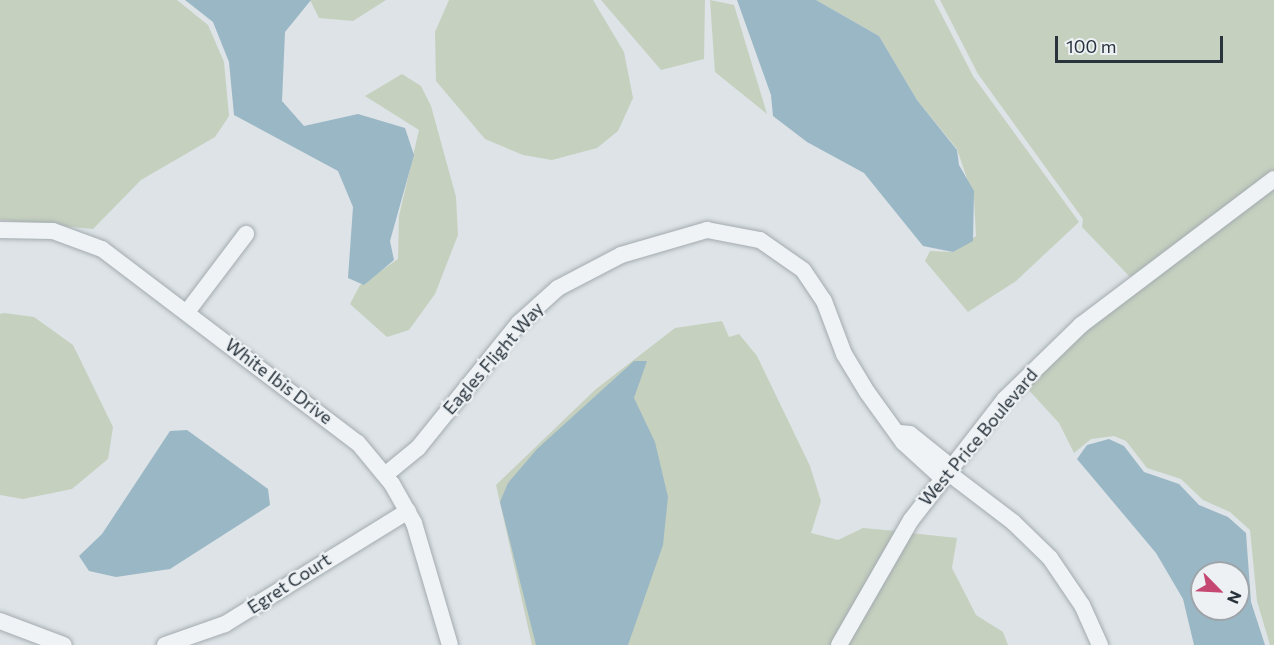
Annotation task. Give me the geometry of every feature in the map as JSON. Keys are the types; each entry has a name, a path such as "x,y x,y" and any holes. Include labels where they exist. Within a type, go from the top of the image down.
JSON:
{"street":[{"name":"West Price Boulevard","path":"839,645 875,576 946,471 1054,349 1224,215 1274,179"},
{"name":"White Ibis Drive","path":"0,230 45,230 87,242 187,312 336,424 385,475 408,511 435,582 450,645"},
{"name":"Eagles Flight Way","path":"385,475 418,448 519,323 558,288 621,255 707,230 767,242 803,270 824,301 844,354 900,433 1013,522 1050,558 1082,605 1100,645"},
{"path":"187,312 246,234"},
{"name":"Egret Court","path":"165,645 225,624 408,511"},
{"path":"0,621 64,645"}],"green space":[{"path":"0,0 177,0 208,25 224,62 229,116 215,137 141,180 93,229 0,220"},
{"path":"310,0 386,0 353,21 319,18"},
{"path":"449,0 593,0 624,52 633,98 618,131 597,148 552,160 523,155 485,139 436,81 435,32"},
{"path":"601,0 705,0 704,59 661,70"},
{"path":"710,0 734,5 767,114 715,72"},
{"path":"816,0 934,0 973,76 1079,222 1016,281 968,312 925,261 930,251 953,252 976,236 974,199 957,149 917,100 879,36"},
{"path":"940,0 1274,0 1274,171 1130,277 1082,227 1083,219 978,74"},
{"path":"402,74 421,86 431,106 456,197 458,235 435,294 409,330 387,337 350,304 360,285 398,259 399,216 419,130 365,96"},
{"path":"1274,187 1274,645 1270,645 1257,601 1250,530 1230,512 1203,500 1181,479 1147,468 1126,441 1114,436 1091,439 1074,453 1059,423 1026,387 1085,330"},
{"path":"0,314 34,317 73,345 113,427 108,459 72,489 23,499 0,495"},
{"path":"722,321 729,337 739,334 757,356 810,466 821,501 811,533 838,540 863,528 896,531 832,645 532,645 496,485 596,389 675,328"},
{"path":"910,533 957,538 952,568 976,615 1003,632 1008,645 846,645"}],"water":[{"path":"185,0 311,0 285,32 282,101 304,126 358,114 405,128 414,155 390,241 394,260 364,285 348,278 353,207 338,171 234,115 229,62 213,22"},
{"path":"737,0 816,0 879,36 917,100 957,150 959,165 974,191 973,241 953,252 923,246 864,173 807,142 773,116 771,95"},
{"path":"634,361 647,361 634,398 655,442 668,497 663,545 628,645 536,645 500,502 508,483 537,449"},
{"path":"187,430 268,489 270,505 170,569 116,577 89,571 79,556 102,534 170,431"},
{"path":"1109,439 1124,446 1144,472 1179,484 1199,505 1228,517 1246,533 1248,561 1190,561 1190,621 1250,621 1250,588 1251,602 1265,645 1194,645 1183,599 1156,553 1077,459 1087,445"}]}
